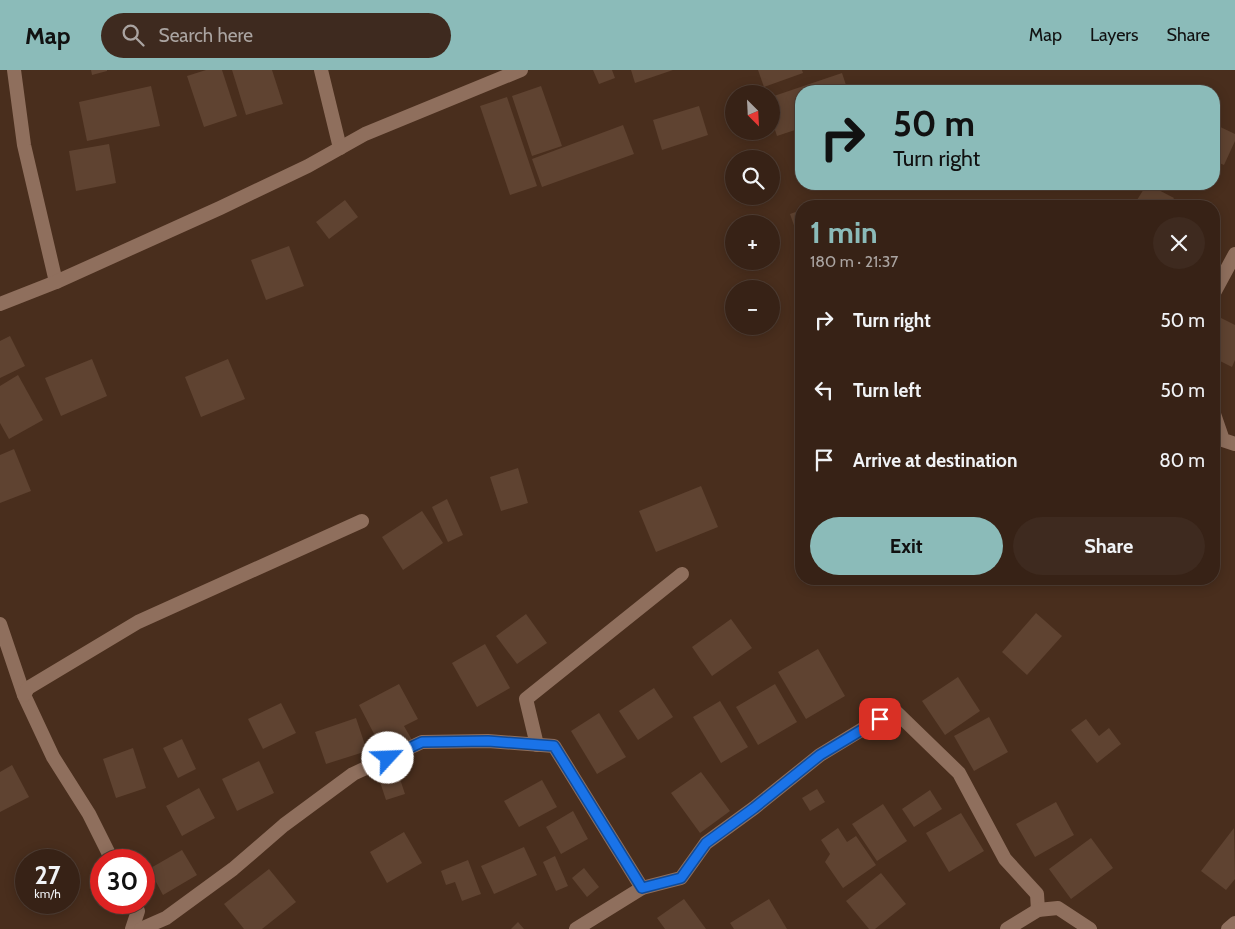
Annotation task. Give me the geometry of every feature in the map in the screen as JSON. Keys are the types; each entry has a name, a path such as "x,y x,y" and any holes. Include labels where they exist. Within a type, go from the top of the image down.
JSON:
{"street":[{"path":"14,70 24,145 56,282"},
{"path":"320,70 340,148"},
{"path":"0,304 56,282 220,208 308,166 365,134 521,70"},
{"path":"1220,282 1235,254"},
{"path":"1220,430 1224,440 1235,444"},
{"path":"24,696 28,688 138,622 362,521"},
{"path":"537,744 526,699 682,574"},
{"path":"0,624 24,696 53,757 89,814 106,849"},
{"path":"576,929 642,888 681,878 706,843 754,808 820,755 894,710 959,772 1005,860 1037,894 1038,910"},
{"path":"141,929 166,918 225,875 284,825 353,774 422,742 488,741 554,746 642,888"},
{"path":"1007,929 1038,910 1058,908 1090,929"},
{"path":"132,929 137,914"},
{"path":"1228,929 1235,923"}],"building":[{"path":"91,70 107,70 107,71 92,75"},
{"path":"206,70 222,70 237,116 204,127 187,76"},
{"path":"232,70 272,70 283,104 246,115"},
{"path":"593,70 612,70 615,78 599,84"},
{"path":"631,70 673,70 635,83"},
{"path":"758,70 802,70 803,73 770,85 763,85"},
{"path":"842,73 846,85 806,85"},
{"path":"151,86 160,126 87,141 79,102"},
{"path":"541,86 562,146 532,156 512,96"},
{"path":"795,89 795,130 780,135 780,94"},
{"path":"507,97 537,186 510,195 480,106"},
{"path":"699,106 708,135 662,150 653,120"},
{"path":"623,125 634,154 542,187 532,159"},
{"path":"1220,127 1235,134 1235,141 1224,165 1220,163"},
{"path":"109,144 116,183 76,191 69,151"},
{"path":"1143,190 1159,190 1174,198 1173,200 1137,200"},
{"path":"345,200 358,217 329,239 316,222"},
{"path":"795,212 795,228 790,214"},
{"path":"289,246 304,286 266,300 251,260"},
{"path":"1220,318 1235,325 1235,360 1232,367 1220,361"},
{"path":"10,336 25,366 0,378 0,341"},
{"path":"92,359 107,396 61,416 45,378"},
{"path":"228,359 245,399 201,417 185,377"},
{"path":"18,375 43,420 9,439 0,423 0,386"},
{"path":"14,449 31,491 0,503 0,455"},
{"path":"518,468 528,503 501,511 490,477"},
{"path":"701,486 718,527 656,552 639,511"},
{"path":"447,499 463,535 448,542 432,507"},
{"path":"422,511 443,543 403,570 382,537"},
{"path":"1036,613 1062,636 1027,675 1002,652"},
{"path":"526,614 547,643 517,664 496,636"},
{"path":"731,619 752,648 712,676 692,647"},
{"path":"485,644 510,688 477,707 452,663"},
{"path":"818,649 845,696 806,719 778,672"},
{"path":"958,677 980,711 945,735 922,701"},
{"path":"399,684 418,719 404,726 412,740 385,755 359,705"},
{"path":"775,684 797,722 758,745 736,707"},
{"path":"654,688 673,717 638,740 619,711"},
{"path":"720,701 748,747 721,763 693,717"},
{"path":"281,703 296,733 263,749 248,719"},
{"path":"599,713 626,757 597,774 571,731"},
{"path":"989,717 1008,752 974,771 954,736"},
{"path":"356,718 367,751 326,764 315,732"},
{"path":"1086,719 1099,736 1109,728 1121,744 1097,763 1071,730"},
{"path":"182,739 196,769 178,778 163,748"},
{"path":"133,748 146,788 116,798 103,759"},
{"path":"259,761 274,793 237,811 222,779"},
{"path":"12,765 29,797 0,812 0,772"},
{"path":"701,772 730,811 700,833 671,793"},
{"path":"399,776 405,794 386,800 380,782"},
{"path":"542,780 557,807 519,827 504,801"},
{"path":"199,788 215,818 182,836 166,806"},
{"path":"817,789 825,802 810,811 802,798"},
{"path":"930,790 942,809 914,827 902,809"},
{"path":"1056,802 1074,835 1035,857 1016,824"},
{"path":"883,804 907,841 877,861 852,824"},
{"path":"573,811 588,839 561,854 546,827"},
{"path":"961,813 984,851 949,872 926,833"},
{"path":"838,828 847,842 856,836 876,865 843,888 825,862 830,854 821,840"},
{"path":"1234,828 1235,879 1226,890 1201,871"},
{"path":"404,832 422,863 387,883 370,852"},
{"path":"1091,838 1113,868 1071,899 1049,869"},
{"path":"524,847 537,875 494,894 481,866"},
{"path":"182,850 197,875 163,895 155,880 155,866"},
{"path":"555,856 568,886 556,891 543,862"},
{"path":"468,860 481,894 462,901 455,882 446,885 441,871"},
{"path":"584,868 599,887 587,897 572,878"},
{"path":"269,869 296,902 262,929 244,929 224,904"},
{"path":"881,873 906,904 875,929 869,929 846,901"},
{"path":"684,899 706,929 665,929 657,918"},
{"path":"769,899 787,929 734,929 730,923"},
{"path":"518,922 524,929 511,929"}],"route":[{"path":"388,758 422,742 488,741 554,746 642,888 681,878 706,843 754,808 820,755 880,719"}]}
